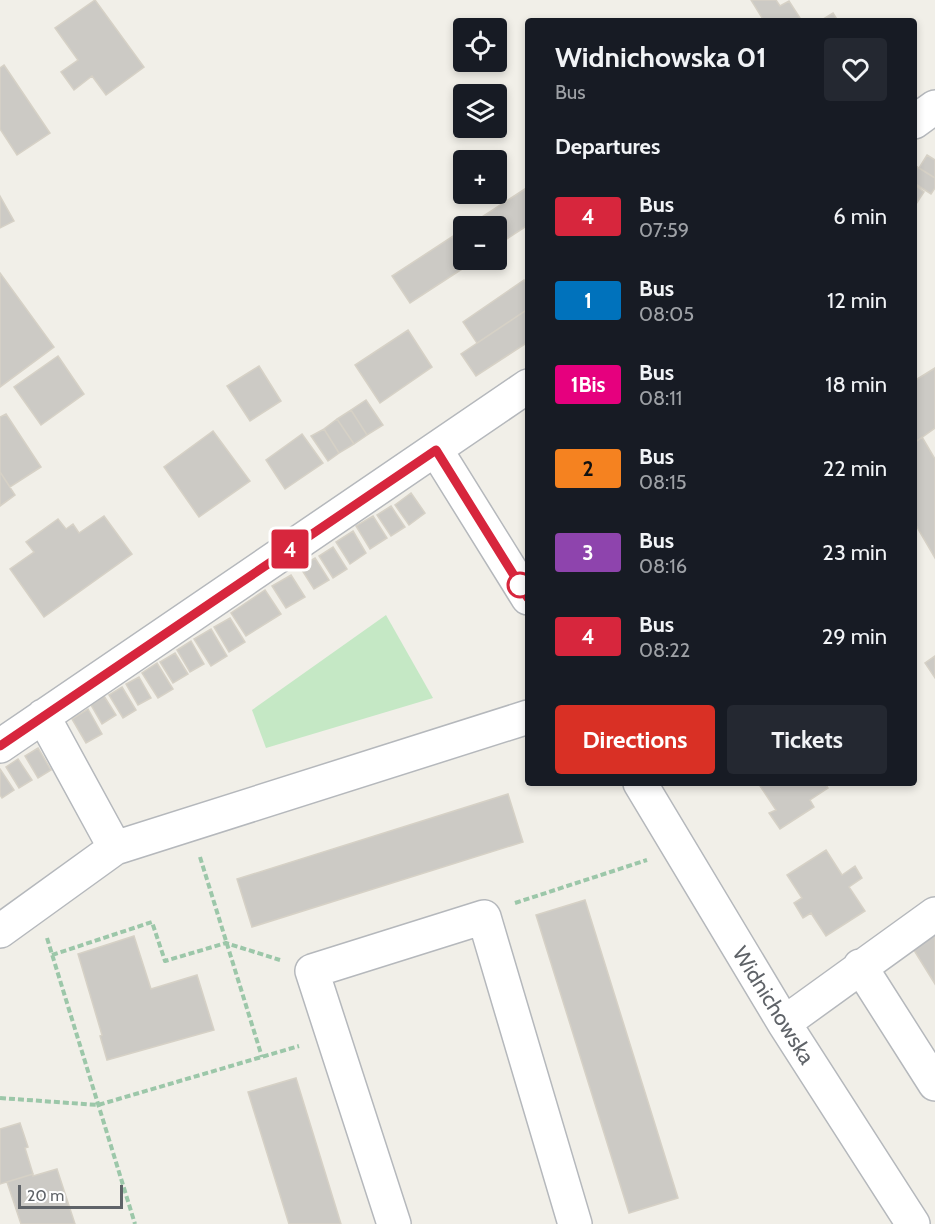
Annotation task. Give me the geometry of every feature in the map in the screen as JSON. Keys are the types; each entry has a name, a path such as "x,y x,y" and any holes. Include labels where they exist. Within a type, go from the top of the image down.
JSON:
{"street":[{"path":"917,120 935,107"},
{"path":"0,746 525,388"},
{"path":"436,450 525,593"},
{"path":"43,716 115,848"},
{"path":"0,931 115,848 525,718"},
{"name":"Widnichowska","path":"642,786 784,1023 915,1219"},
{"path":"784,1023 935,914"},
{"path":"394,1224 312,971 484,917 575,1224"},
{"path":"860,966 935,1084"}],"path":[{"path":"190,824 262,1057"},
{"path":"484,917 498,909 679,849"},
{"path":"36,904 135,1224"},
{"path":"52,955 153,922 165,962 226,943 288,962"},
{"path":"0,1098 98,1105 332,1036"}],"green space":[{"path":"386,615 433,698 266,748 252,710"}],"building":[{"path":"95,0 144,67 106,95 92,76 74,90 61,72 78,60 55,28"},
{"path":"751,0 776,0 780,6 789,1 800,18 762,18"},
{"path":"833,13 836,18 825,18"},
{"path":"4,65 50,133 17,155 0,129 0,68"},
{"path":"927,155 935,160 935,178 919,168"},
{"path":"917,167 935,178 935,188 931,194 917,185"},
{"path":"917,186 924,192 917,202"},
{"path":"525,189 525,227 507,239 507,216 483,216 502,204 507,204 507,201"},
{"path":"0,196 14,221 0,228"},
{"path":"453,236 453,270 461,270 410,303 392,276"},
{"path":"0,273 54,347 0,387"},
{"path":"524,280 525,311 477,343 463,322"},
{"path":"525,311 525,344 476,376 461,354"},
{"path":"408,330 432,367 380,403 355,365"},
{"path":"58,356 84,394 41,425 14,387"},
{"path":"259,366 281,401 250,421 227,386"},
{"path":"935,368 935,428 917,441 917,379"},
{"path":"366,400 383,425 367,435 351,410"},
{"path":"351,410 367,435 354,444 337,419"},
{"path":"6,414 41,467 10,487 0,472 0,417"},
{"path":"337,419 354,444 339,453 324,429"},
{"path":"324,429 339,453 328,461 311,436"},
{"path":"213,431 250,481 199,517 164,467"},
{"path":"302,434 323,463 285,489 266,460"},
{"path":"922,437 935,459 935,558 917,527 917,441"},
{"path":"0,472 15,495 0,506"},
{"path":"411,493 425,513 409,525 395,505"},
{"path":"391,506 405,527 391,536 377,515"},
{"path":"104,516 132,554 44,617 10,569 34,552 26,542 58,519 66,529 73,524 79,533"},
{"path":"373,516 387,538 370,549 356,526"},
{"path":"353,531 366,553 350,564 336,542"},
{"path":"333,547 347,569 333,578 319,556"},
{"path":"315,558 329,580 314,589 300,567"},
{"path":"291,575 305,597 286,608 272,586"},
{"path":"265,590 281,614 246,636 231,613"},
{"path":"230,618 245,642 229,652 214,627"},
{"path":"211,629 227,656 211,666 194,639"},
{"path":"191,641 204,664 190,672 177,650"},
{"path":"175,653 188,674 173,683 160,662"},
{"path":"935,656 935,678 925,663"},
{"path":"157,663 173,689 158,698 142,673"},
{"path":"139,677 151,698 138,705 126,684"},
{"path":"122,687 136,710 123,718 109,695"},
{"path":"104,696 116,715 102,724 91,705"},
{"path":"88,709 102,734 86,743 72,719"},
{"path":"38,748 51,770 38,778 25,756"},
{"path":"18,759 32,780 19,788 6,767"},
{"path":"0,769 14,790 2,798 0,795"},
{"path":"760,786 827,786 828,788 810,800 814,807 780,829 769,813 776,810"},
{"path":"508,794 523,842 252,927 237,879"},
{"path":"826,850 842,875 855,866 862,878 849,887 865,911 826,936 811,913 803,918 794,903 802,898 787,875"},
{"path":"585,900 678,1198 629,1213 536,915"},
{"path":"935,922 935,984 907,939"},
{"path":"134,936 151,989 197,975 214,1030 107,1060 78,954"},
{"path":"296,1078 341,1224 289,1224 248,1092"},
{"path":"20,1123 28,1147 25,1148 33,1174 0,1184 0,1129"},
{"path":"57,1169 75,1224 21,1224 7,1182"}],"bus line":[{"name":"4","path":"0,746 436,450 525,593"}]}
